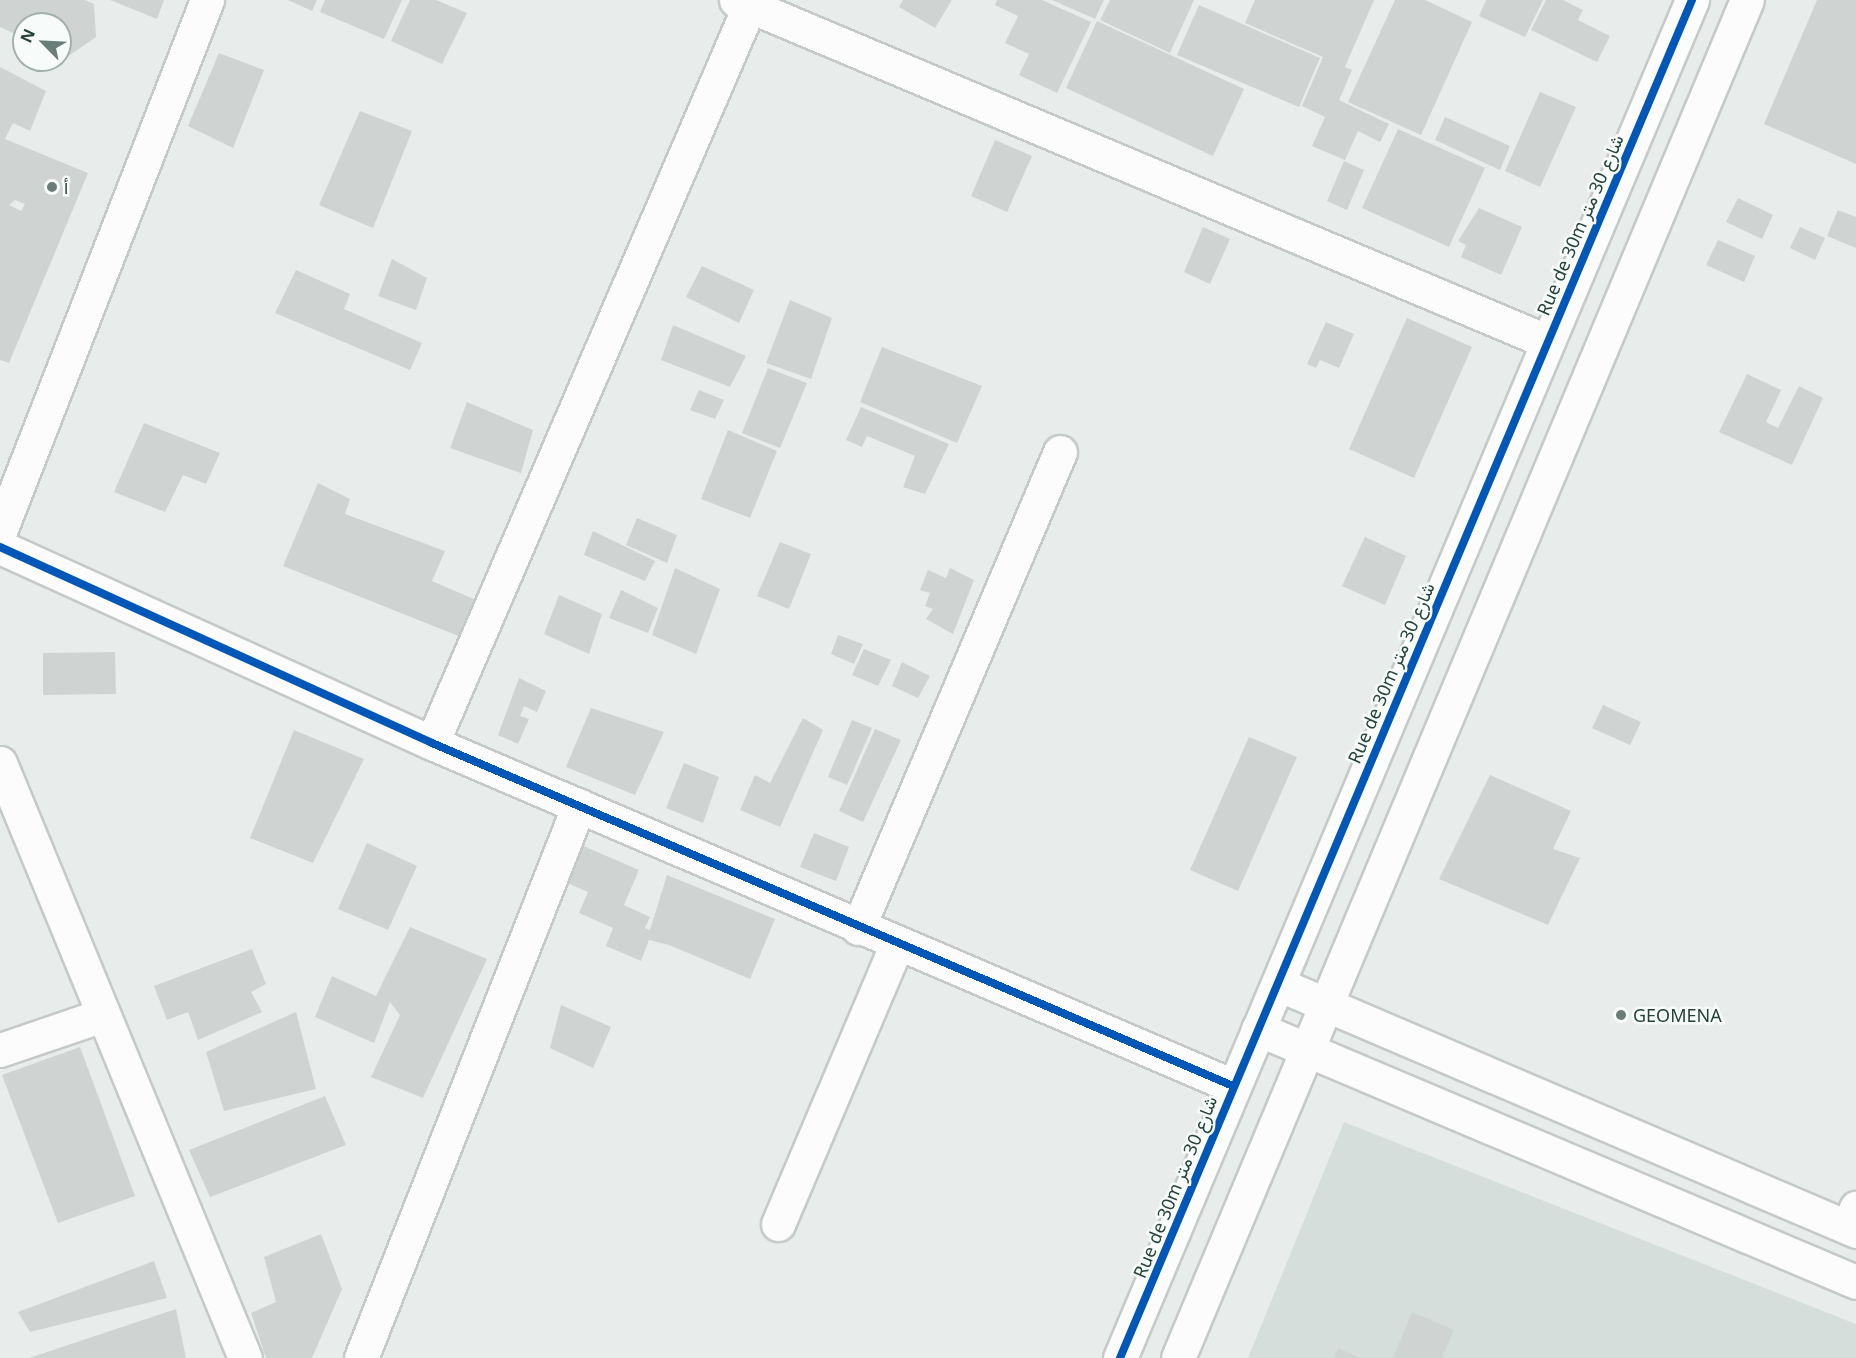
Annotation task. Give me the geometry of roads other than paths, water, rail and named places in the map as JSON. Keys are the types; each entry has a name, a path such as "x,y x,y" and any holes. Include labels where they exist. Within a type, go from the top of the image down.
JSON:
{"street":[{"path":"0,531 207,0"},
{"name":"Rue de 30m شارع 30 متر","path":"1120,1358 1692,0"},
{"path":"1178,1358 1328,1008 1744,1"},
{"path":"432,743 746,2 1546,342"},
{"path":"858,928 1060,452"},
{"path":"0,548 432,743 858,928 1233,1086"},
{"path":"0,763 100,1016 245,1358"},
{"path":"361,1358 579,805"},
{"path":"778,1224 897,944"},
{"path":"1278,984 1328,1008 1853,1222"},
{"path":"0,1050 100,1016"},
{"path":"1258,1029 1856,1282"}],"place":[{"name":"أ","path":"52,187"},
{"name":"GEOMENA","path":"1621,1015"}]}
